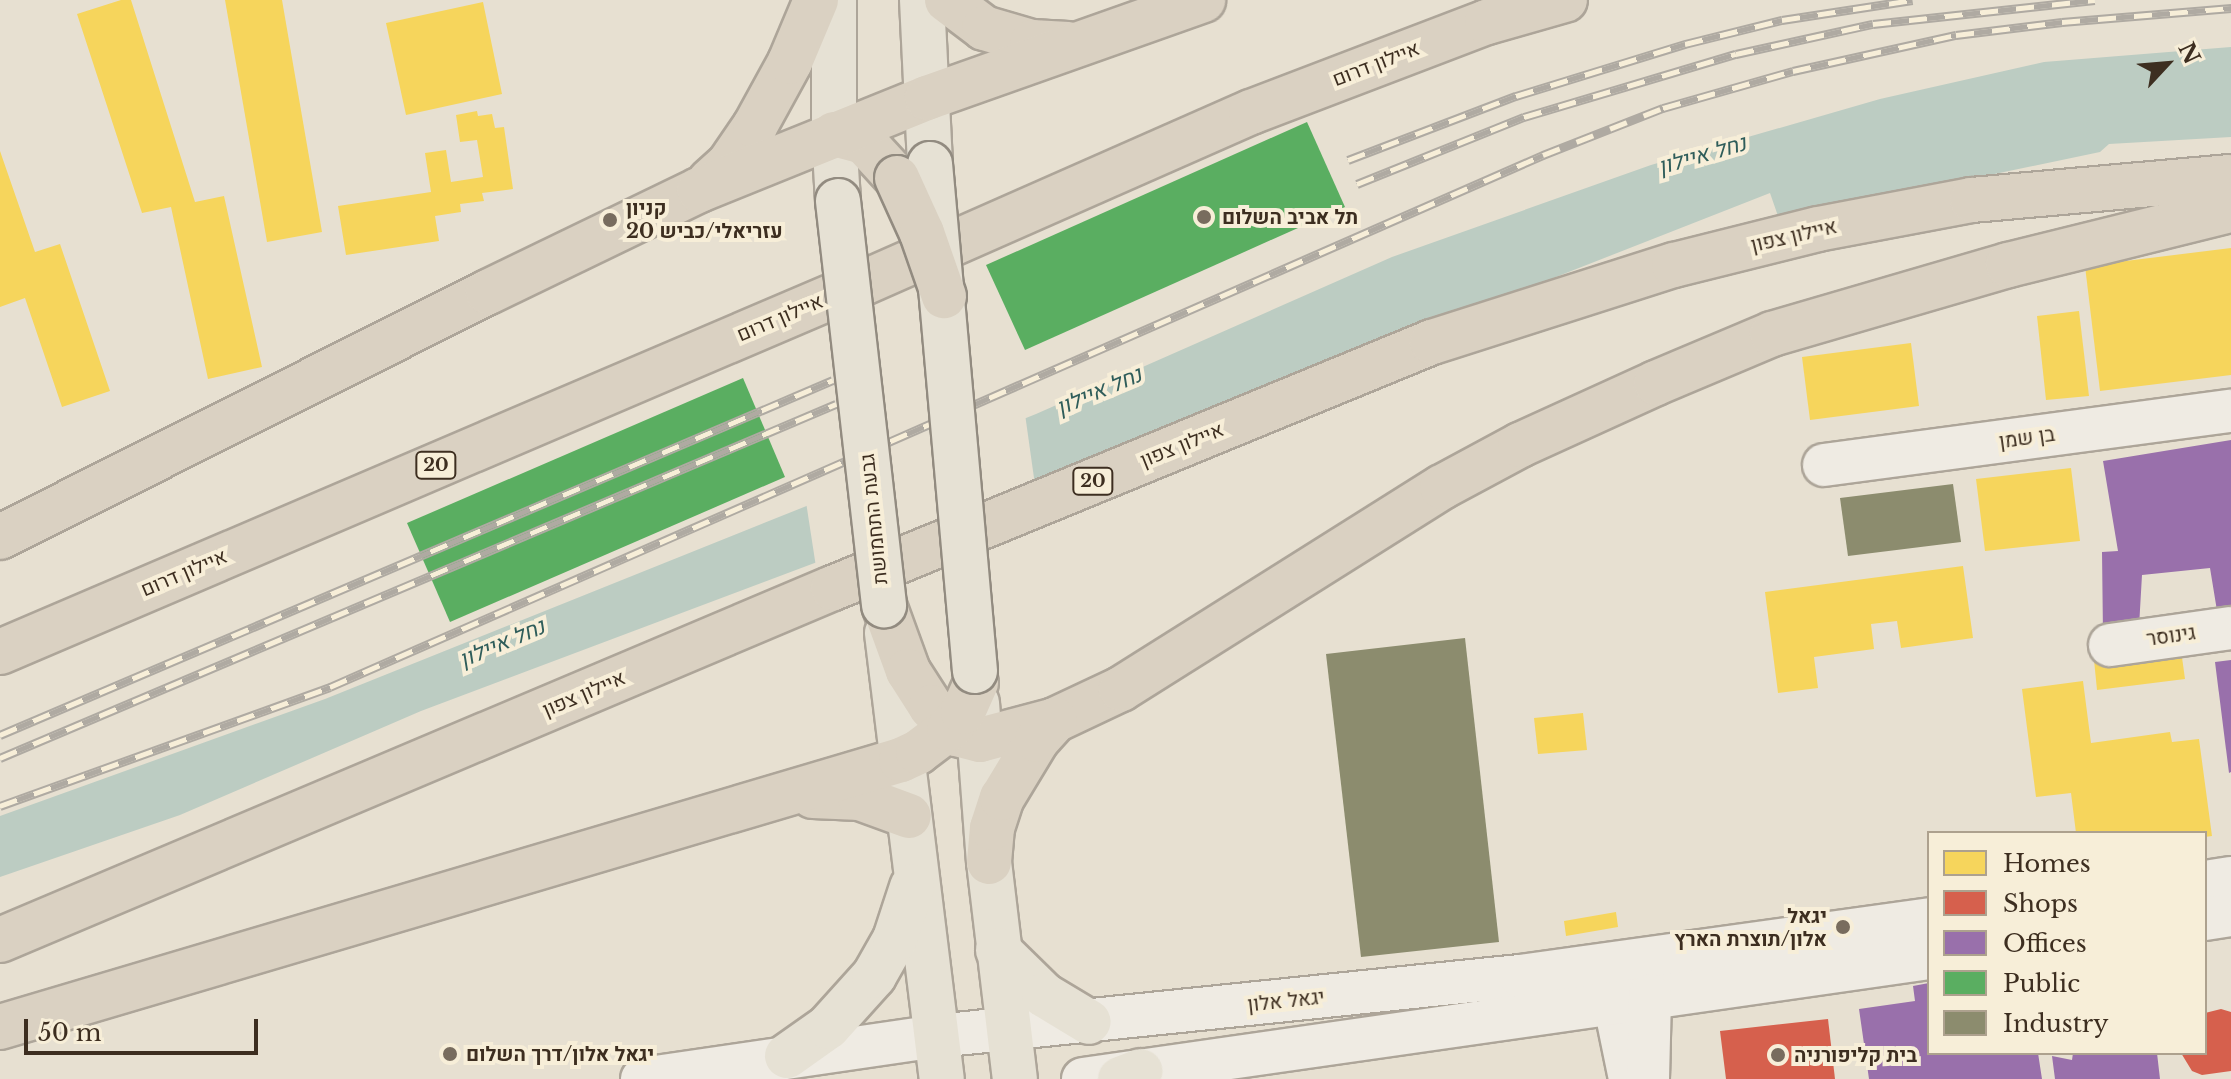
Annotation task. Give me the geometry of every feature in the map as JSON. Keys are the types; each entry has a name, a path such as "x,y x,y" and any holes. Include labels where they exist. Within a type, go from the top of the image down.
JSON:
{"highway":[{"path":"699,190 729,164 755,126 790,62 816,0"},
{"path":"947,0 984,28 1004,35 1032,42 1083,44"},
{"path":"0,537 488,292 699,190 927,98 1203,0"},
{"name":"איילון דרום","path":"0,652 847,290 1251,112 1487,22 1565,0"},
{"path":"834,134 864,142 914,171 922,233 944,296"},
{"name":"איילון צפון","path":"0,940 833,588 1447,337 1674,265 1818,229 1972,200 2231,177"},
{"path":"0,1027 296,937 787,797 901,760 964,734 1055,720 1121,689 1442,487 1520,445 1656,383 1772,334 2008,265 2231,210"},
{"path":"884,605 908,671 908,698 964,734"},
{"path":"989,862 992,828 1002,798 1037,740 1055,720"},
{"path":"787,797 860,798 909,816"}],"main road":[{"name":"גבעת התחמושת","path":"834,0 834,134 838,201 884,605"},
{"path":"914,171 927,98 922,0"},
{"path":"944,296 976,677 964,734 989,862 1015,1079"},
{"path":"908,698 901,760 942,1079"},
{"path":"787,1056 828,1027 874,976 895,939 916,873"},
{"path":"998,950 1038,990 1089,1022"}],"street":[{"name":"בן שמן","path":"1824,465 2231,411"},
{"name":"גינוסר","path":"2110,645 2231,628"},
{"path":"2207,882 2231,878"},
{"path":"2207,919 2231,915"},
{"name":"יגאל אלון","path":"642,1079 937,1036 1520,976 1927,919"},
{"path":"1083,1079 1131,1075 1632,998 1927,958"},
{"path":"1626,960 1618,974 1632,998 1648,1079"},
{"path":"1630,1079 1632,998"}],"water":[{"name":"נחל איילון","path":"2231,47 2231,137 2109,144 2100,152 1779,219 1770,193 1110,452 421,711 180,815 0,877 0,816 325,699 1036,414 1392,257 1651,165 1880,99 2044,62"}],"pier":[{"path":"1025,414 1035,485 816,567 806,502"}],"building: Homes":[{"path":"121,0 131,0 195,202 224,196 262,367 208,379 171,207 142,213 77,14"},
{"path":"225,0 282,0 322,232 267,242"},
{"path":"483,2 502,94 406,115 386,23"},
{"path":"477,111 478,116 492,114 495,128 504,127 513,189 482,193 484,201 460,204 461,212 435,216 439,241 346,255 338,206 431,192 425,153 446,150 451,182 483,177 477,140 460,142 456,115"},
{"path":"0,151 35,252 60,244 110,391 62,407 25,298 0,307"},
{"path":"2231,248 2231,375 2100,391 2085,266"},
{"path":"2079,311 2089,396 2046,400 2037,316"},
{"path":"1911,343 1919,406 1810,420 1802,357"},
{"path":"2071,468 2080,541 1985,551 1976,479"},
{"path":"1963,566 1973,638 1901,648 1897,621 1871,624 1874,649 1814,657 1818,688 1778,693 1765,592"},
{"path":"2181,650 2185,679 2097,690 2094,660"},
{"path":"2083,681 2091,743 2170,732 2172,742 2199,739 2212,836 2207,837 2207,831 2076,831 2071,793 2036,797 2022,689"},
{"path":"1583,713 1587,750 1538,754 1534,718"},
{"path":"1616,912 1618,927 1566,936 1564,921"}],"building: Shops":[{"path":"2221,1009 2231,1012 2231,1071 2202,1075 2192,1071 2182,1055 2207,1055 2207,1012"},
{"name":"בית קליפורניה","path":"1828,1019 1835,1079 1726,1079 1720,1031"}],"building: Offices":[{"path":"2231,440 2231,621 2219,623 2210,568 2142,575 2139,627 2103,635 2102,552 2118,551 2103,461"},
{"path":"2231,660 2231,772 2229,773 2215,662"},
{"path":"1927,983 1927,1055 2038,1055 2042,1079 1869,1079 1859,1009 1915,1001 1913,986"},
{"path":"2073,1055 2157,1055 2160,1079 2055,1079 2052,1056 2072,1060"}],"building: Public":[{"path":"1307,122 1345,207 1025,350 986,265"},
{"path":"743,378 785,477 450,622 407,523"}],"building: Industry":[{"path":"1953,484 1961,542 1848,556 1840,498"},
{"path":"1465,638 1499,942 1361,957 1326,654"}],"railway":[{"path":"1348,160 1516,96 1685,44 1782,20 1912,0"},
{"path":"1357,184 1524,117 1736,54 1873,24 2095,0"},
{"path":"0,806 330,687 1543,155 1663,108 1793,71 1956,35 2062,22 2231,8"},
{"path":"0,735 833,380"},
{"path":"0,758 836,404"}],"place":[{"name":"תל אביב השלום","path":"1204,217"},
{"name":"קניון עזריאלי/כביש 20","path":"610,220"},
{"name":"יגאל אלון/תוצרת הארץ","path":"1843,927"},
{"name":"יגאל אלון/דרך השלום","path":"450,1054"},
{"name":"בית קליפורניה","path":"1778,1055"}]}
